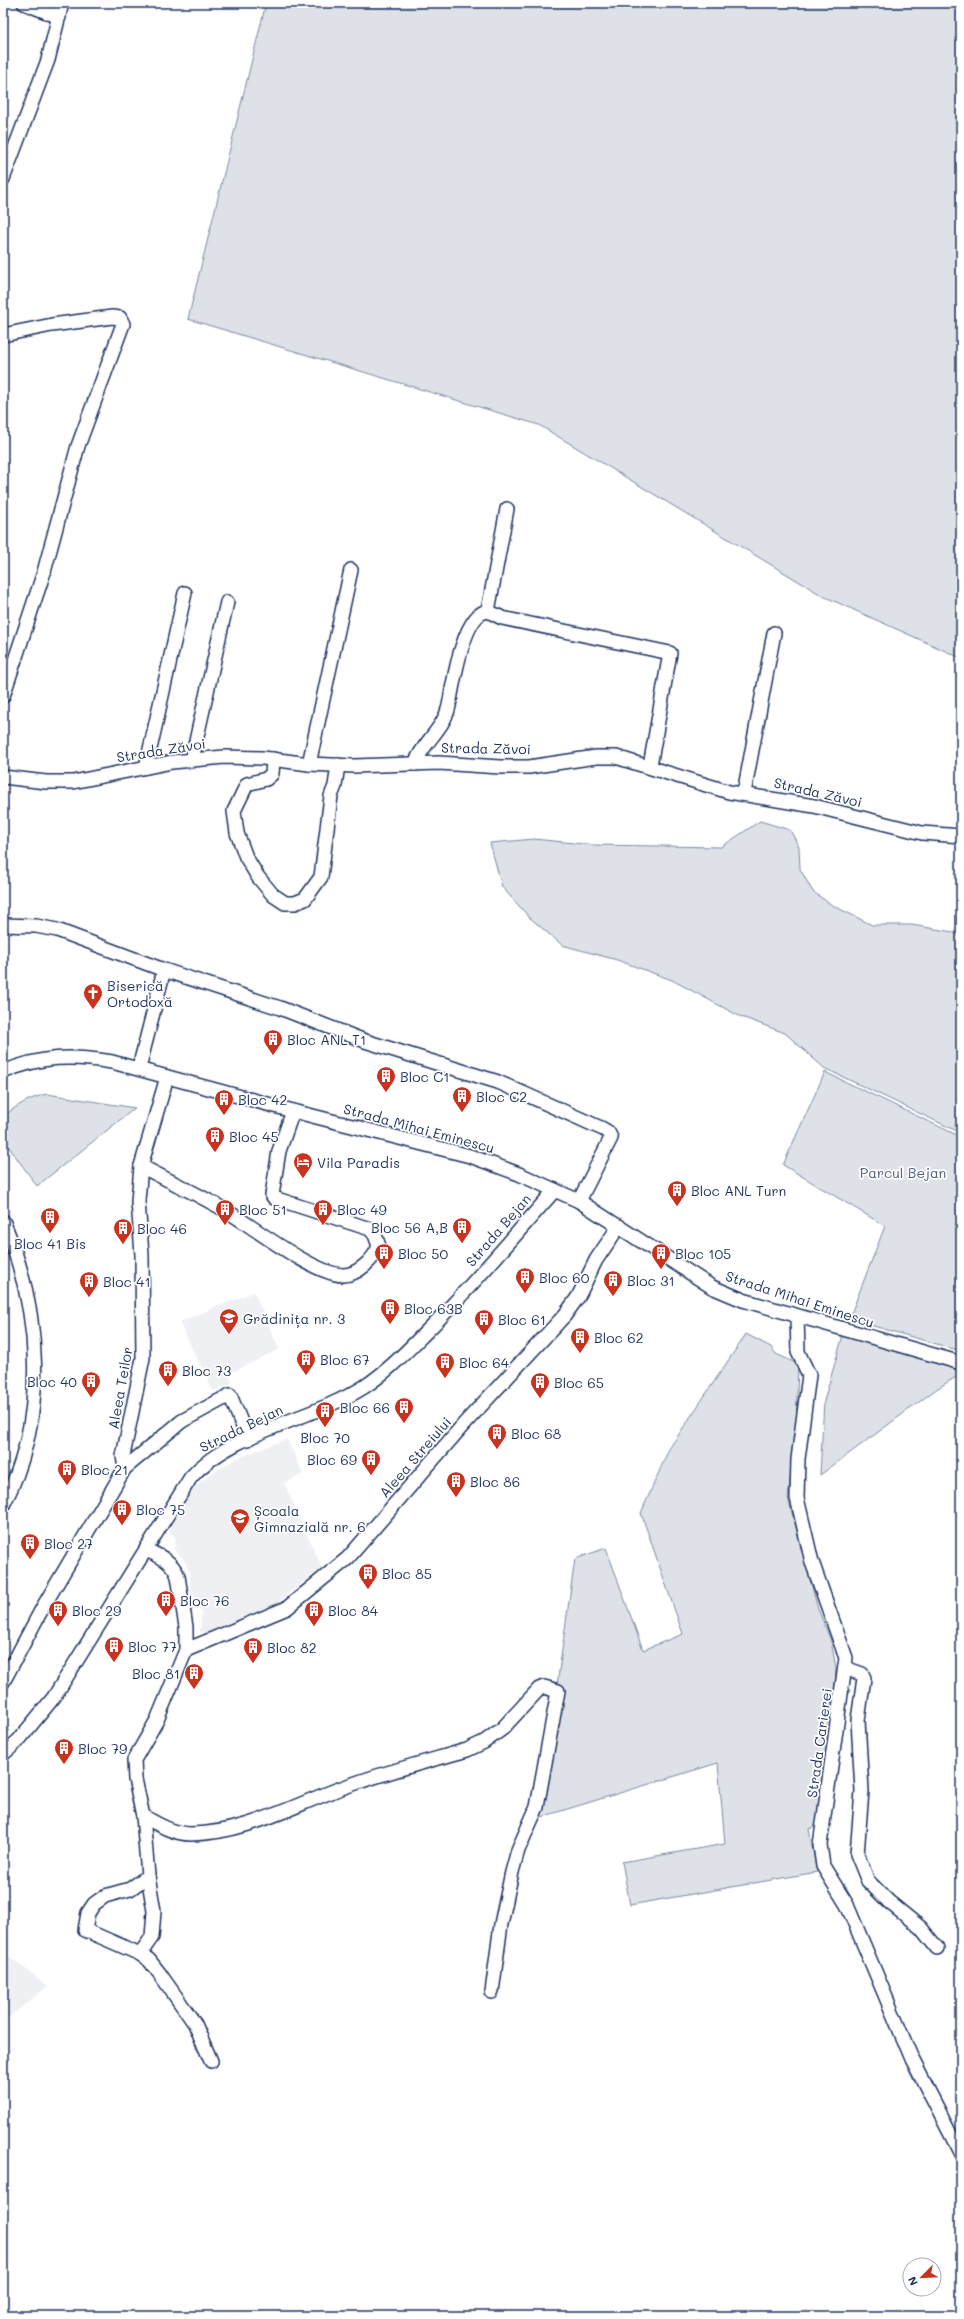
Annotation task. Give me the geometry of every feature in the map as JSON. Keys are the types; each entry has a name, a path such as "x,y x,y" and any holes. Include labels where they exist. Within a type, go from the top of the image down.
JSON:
{"street":[{"path":"24,3 60,17"},
{"path":"3,179 7,156 48,60 60,17 62,3"},
{"path":"3,335 52,324 112,318 120,318 123,324 78,446 44,572 3,696"},
{"path":"488,611 507,509"},
{"path":"309,764 351,570"},
{"path":"146,767 185,593"},
{"path":"192,759 227,602"},
{"path":"415,764 418,756 440,726 448,708 463,639 479,614 488,611 502,618 670,652 650,766"},
{"path":"744,793 774,633"},
{"name":"Strada Zăvoi","path":"3,777 46,782 73,782 192,759 224,757 273,759 309,764 338,765 415,764 529,766 596,757 616,757 650,766 706,785 814,806 922,833 961,836"},
{"path":"273,759 271,776 247,784 235,808 233,818 241,845 258,877 276,899 290,904 305,899 321,877 331,796 335,786 338,765"},
{"path":"3,925 57,930 164,970 280,1008 365,1041 498,1082 603,1128 608,1132 611,1138 579,1201"},
{"path":"139,1068 164,970"},
{"name":"Strada Mihai Eminescu","path":"3,1072 34,1060 53,1058 97,1060 139,1068 293,1111 470,1156 579,1201 712,1287 743,1300 961,1363"},
{"name":"Aleea Teilor","path":"125,1468 123,1456 143,1358 142,1255 138,1201 141,1166 167,1077"},
{"path":"141,1166 229,1213 311,1264 334,1273 352,1274 376,1253 379,1246 378,1240 370,1229 274,1198 272,1195 279,1151 293,1111"},
{"name":"Strada Bejan","path":"3,1754 18,1741 54,1697 191,1477 202,1465 214,1456 248,1439 345,1397 378,1377 439,1319 555,1190"},
{"path":"3,1221 20,1268 27,1300 34,1352 29,1430 9,1478 3,1505"},
{"name":"Aleea Streiului","path":"186,1650 287,1608 348,1558 373,1531 429,1463 565,1315 578,1297 596,1260 619,1226"},
{"name":"Strada Carierei","path":"797,1316 798,1352 809,1375 798,1459 797,1498 812,1562 833,1625 843,1647 846,1658 820,1845 823,1866 847,1904 912,2059 961,2154"},
{"path":"3,1682 43,1607 125,1468 182,1421 230,1395 248,1439"},
{"path":"140,1954 152,1937 154,1927 154,1910 148,1876 143,1816 135,1779 134,1760 157,1720 186,1650 186,1627 178,1576 175,1568 168,1561 146,1550"},
{"path":"845,1668 862,1674 864,1678 858,1720 862,1791 857,1854 868,1881 889,1902 921,1928 937,1948"},
{"path":"143,1816 168,1829 189,1834 213,1832 255,1824 352,1784 467,1750 484,1742 502,1729 539,1689 544,1687 558,1691 537,1807 518,1850 512,1872 501,1924 492,1992"},
{"path":"148,1876 130,1890 105,1896 94,1904 88,1913 85,1930 140,1954 149,1960 195,2024 211,2061"}],"shaded area":[{"name":"Grădinița nr. 3","path":"254,1292 279,1349 229,1374 232,1383 213,1391 179,1322"},
{"name":"Școala Gimnazială nr. 6","path":"287,1439 303,1474 284,1483 322,1568 275,1604 207,1634 200,1631 202,1610 191,1610 190,1573 183,1558 174,1550 176,1538 169,1531 191,1491 210,1474 238,1458"},
{"path":"3,1952 48,1986 3,2022"}],"green space":[{"path":"266,3 961,3 961,658 823,596 539,425 188,319"},
{"path":"760,821 790,830 799,847 800,869 813,892 832,905 872,925 912,925 953,932 961,937 961,1133 824,1068 785,1033 739,1016 672,980 617,960 562,945 529,917 502,887 490,843 534,839 593,845 721,847"},
{"name":"Parcul Bejan","path":"825,1072 961,1137 961,1351 849,1319 885,1226 783,1165"},
{"path":"47,1094 135,1108 37,1186 3,1139 3,1117 24,1102"},
{"path":"746,1334 771,1347 776,1354 798,1364 796,1429 788,1498 818,1609 831,1641 836,1668 834,1704 816,1826 809,1829 817,1872 630,1905 622,1862 725,1844 718,1763 538,1818 575,1559 606,1548 643,1650 683,1634 641,1513 669,1449"},
{"path":"843,1335 961,1368 961,1374 938,1388 820,1475 824,1401"}],"place":[{"name":"Biserică Ortodoxă","path":"93,1010"},
{"name":"Bloc ANL T1","path":"273,1056"},
{"name":"Bloc C1","path":"386,1093"},
{"name":"Bloc C2","path":"462,1113"},
{"name":"Bloc 42","path":"224,1116"},
{"name":"Bloc 45","path":"215,1153"},
{"name":"Vila Paradis","path":"303,1179"},
{"name":"Bloc ANL Turn","path":"677,1207"},
{"name":"Bloc 51","path":"225,1226"},
{"name":"Bloc 49","path":"323,1226"},
{"name":"Bloc 41 Bis","path":"50,1234"},
{"name":"Bloc 56 A,B","path":"462,1244"},
{"name":"Bloc 46","path":"123,1245"},
{"name":"Bloc 50","path":"384,1270"},
{"name":"Bloc 105","path":"661,1270"},
{"name":"Bloc 60","path":"525,1294"},
{"name":"Bloc 31","path":"613,1297"},
{"name":"Bloc 41","path":"89,1298"},
{"name":"Bloc 63B","path":"390,1325"},
{"name":"Grădinița nr. 3","path":"229,1335"},
{"name":"Bloc 61","path":"484,1336"},
{"name":"Bloc 62","path":"580,1354"},
{"name":"Bloc 67","path":"306,1376"},
{"name":"Bloc 64","path":"445,1379"},
{"name":"Bloc 73","path":"168,1387"},
{"name":"Bloc 40","path":"91,1398"},
{"name":"Bloc 65","path":"540,1399"},
{"name":"Bloc 66","path":"404,1424"},
{"name":"Bloc 70","path":"325,1428"},
{"name":"Bloc 68","path":"497,1450"},
{"name":"Bloc 69","path":"371,1476"},
{"name":"Bloc 21","path":"67,1486"},
{"name":"Bloc 86","path":"456,1498"},
{"name":"Bloc 75","path":"122,1526"},
{"name":"Școala Gimnazială nr. 6","path":"240,1535"},
{"name":"Bloc 27","path":"30,1560"},
{"name":"Bloc 85","path":"368,1590"},
{"name":"Bloc 76","path":"166,1617"},
{"name":"Bloc 29","path":"58,1627"},
{"name":"Bloc 84","path":"314,1627"},
{"name":"Bloc 77","path":"114,1663"},
{"name":"Bloc 82","path":"253,1664"},
{"name":"Bloc 81","path":"194,1690"},
{"name":"Bloc 79","path":"64,1765"}]}
